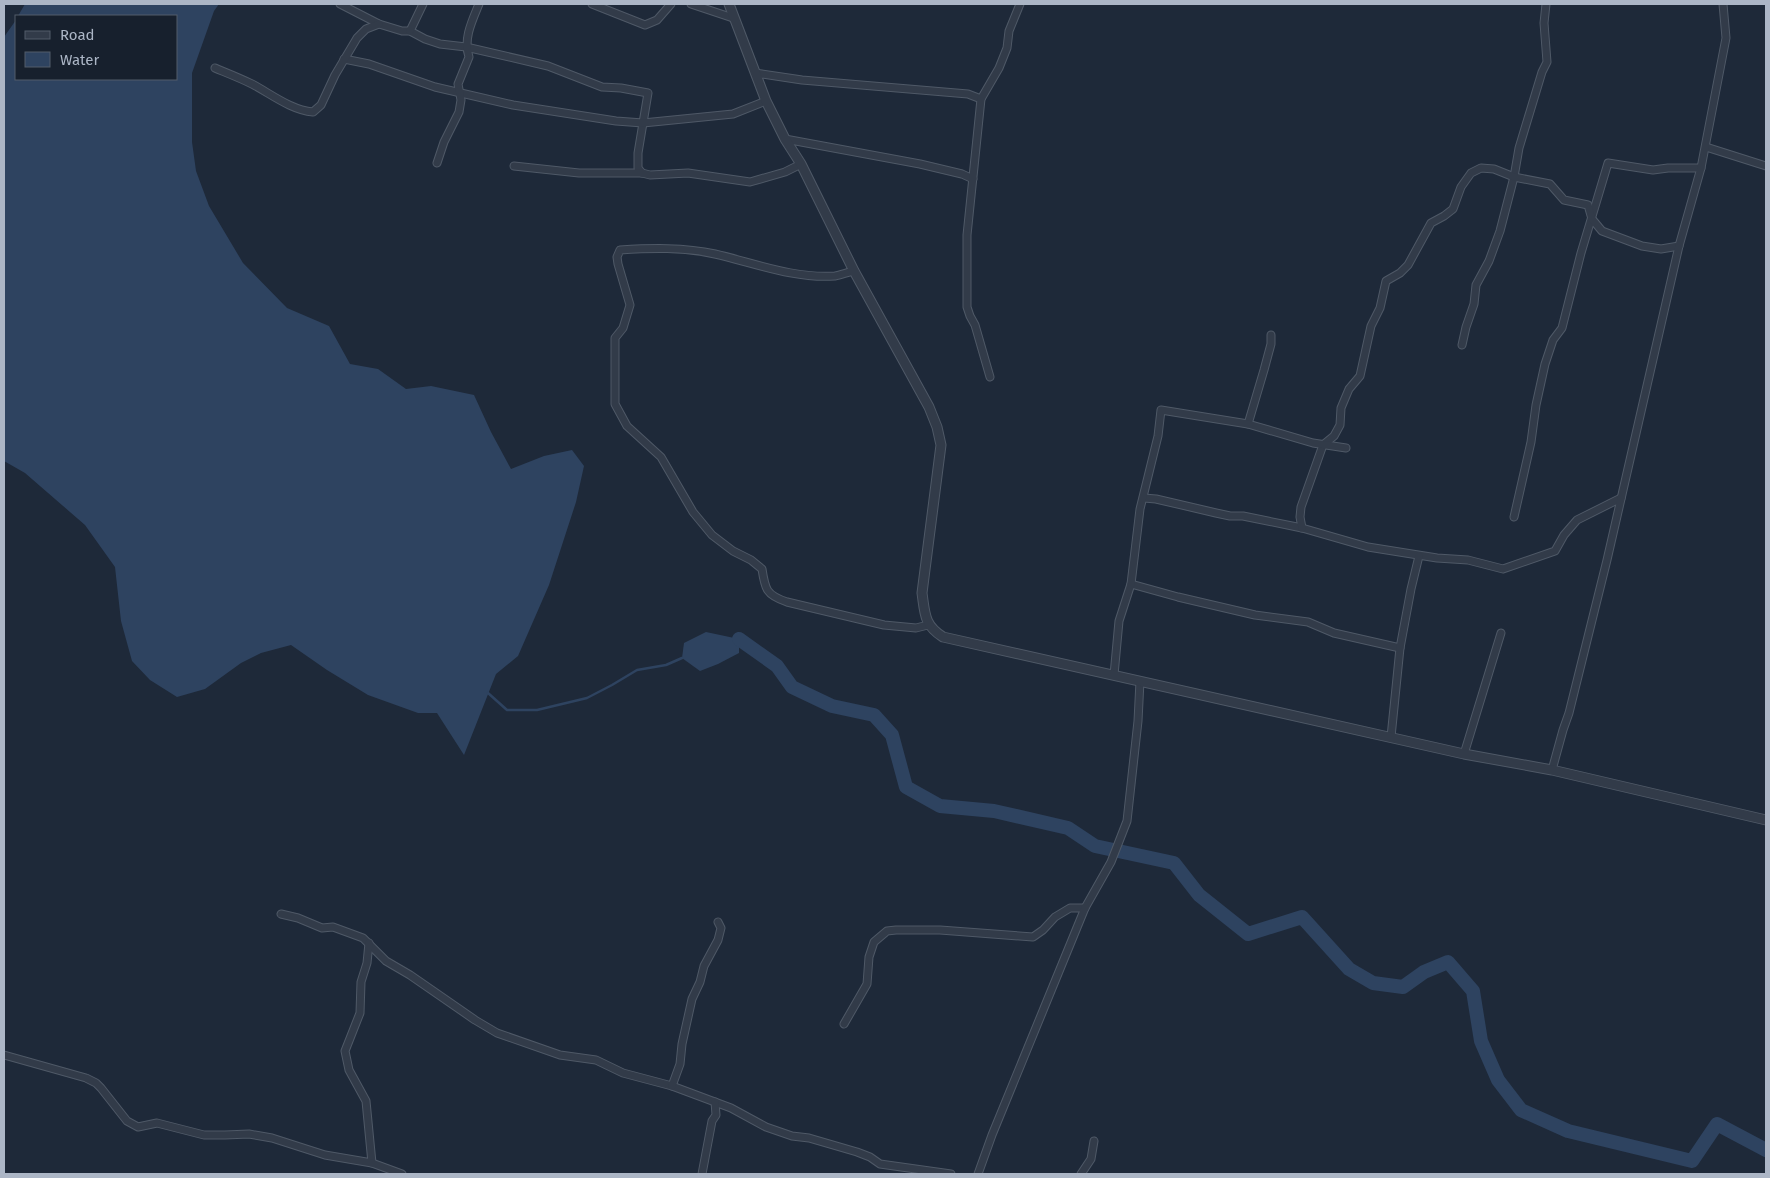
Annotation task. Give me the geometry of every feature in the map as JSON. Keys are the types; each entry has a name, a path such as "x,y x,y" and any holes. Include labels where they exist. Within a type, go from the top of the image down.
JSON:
{"street":[{"path":"340,4 378,24 402,31 410,31 440,44 466,47 548,66 602,87 648,93 638,153 638,168 642,173"},
{"path":"410,31 423,4"},
{"path":"437,163 444,142 459,112 461,100 458,84 469,57 466,47 470,24 479,4"},
{"path":"592,4 645,25 657,20 671,4"},
{"path":"692,4 733,18"},
{"path":"728,4 766,101 785,139 801,164 854,270 930,407 937,427 940,445 922,592 928,625 943,637 1392,736 1464,754 1552,770 1766,820"},
{"path":"990,377 975,325 967,307 967,235 981,99 999,68 1020,4"},
{"path":"1462,345 1474,304 1476,286 1489,261 1500,231 1514,178 1519,148 1542,72 1547,62 1544,23 1546,4"},
{"path":"1552,770 1569,713 1679,246 1706,147 1726,38 1723,4"},
{"path":"215,68 252,84 282,101 305,111 313,112 321,106 344,59 357,38 366,29 378,24"},
{"path":"344,59 369,64 435,88 513,105 616,121 643,123 733,114 766,101"},
{"path":"755,73 802,80 968,94 981,99"},
{"path":"785,139 920,164 962,174 973,179"},
{"path":"1706,147 1766,166"},
{"path":"1514,517 1531,442 1536,405 1545,364 1553,340 1562,328 1581,253 1608,163 1653,170 1701,168"},
{"path":"514,166 579,173 642,173 650,175 688,173 750,182 785,172 801,164"},
{"path":"1302,528 1301,507 1323,445 1334,436 1340,425 1341,408 1349,389 1360,376 1371,326 1380,308 1386,282 1408,265 1431,223 1453,209 1461,187 1470,173 1481,168 1494,169 1514,178 1550,184 1564,200 1588,205 1592,219 1602,230 1642,246 1661,249 1679,246"},
{"path":"854,270 837,276 816,275 767,268 714,254 676,249 620,250 617,257 618,264 630,305 623,328 616,338 615,404 627,426 661,457 693,512 712,535 762,569 765,586 773,597 884,625 916,628 928,625"},
{"path":"1248,424 1264,370 1271,335"},
{"path":"1114,675 1119,620 1131,584 1140,509 1158,436 1161,410 1248,424 1313,444 1346,448"},
{"path":"1144,498 1230,516 1242,516 1302,528 1368,547 1420,556 1468,560 1503,569 1555,551 1564,535 1577,520 1621,498"},
{"path":"1392,736 1400,648 1411,588 1420,556"},
{"path":"1131,584 1255,616 1308,622 1334,634 1400,648"},
{"path":"1464,754 1501,633"},
{"path":"978,1174 992,1135 1085,908 1111,862 1127,821 1138,721 1140,681"},
{"path":"844,1024 867,984 868,964 874,942 887,932 896,930 940,930 1033,937 1043,930 1055,917 1070,908 1085,908"},
{"path":"281,914 298,918 322,928 333,926 363,938 386,960 475,1020 498,1033 560,1055 596,1060 623,1073 672,1086 716,1102 766,1127 792,1136 809,1138 857,1152 870,1157 880,1164 951,1174"},
{"path":"672,1086 680,1064 682,1044 692,999 700,982 704,966 718,940 721,928 718,922"},
{"path":"369,943 367,963 361,982 360,1013 345,1051 349,1070 366,1101 372,1162"},
{"path":"4,1055 86,1078 96,1083 128,1121 138,1127 157,1123 204,1135 250,1134 272,1138 325,1155 372,1162 402,1174"},
{"path":"702,1174 710,1130 716,1115 716,1102"},
{"path":"1081,1174 1091,1160 1094,1141"}],"water":[{"path":"25,4 219,4 214,11 192,73 192,142 196,171 209,206 243,263 287,308 329,326 350,364 378,369 406,389 431,386 474,395 511,469 544,456 572,450 584,466 576,502 549,585 518,656 496,674 464,755 437,713 418,713 368,695 291,645 261,653 241,663 205,689 177,697 150,680 132,661 121,621 115,567 85,525 25,473 4,461 4,37 15,21 15,80 178,80 178,15 19,15"},
{"path":"706,632 739,639 739,653 700,671 682,658 684,643"}],"waterway":[{"path":"739,639 777,666 792,687 832,706 874,715 892,735 906,787 940,806 994,811 1068,828 1095,846 1174,863 1199,895 1248,934 1302,917 1349,969 1373,983 1403,987 1424,972 1448,962 1473,991 1481,1041 1498,1080 1521,1110 1568,1131 1692,1161 1717,1124 1766,1150"},
{"path":"488,693 507,710 537,710 587,698 637,670 666,665 682,658"}]}
